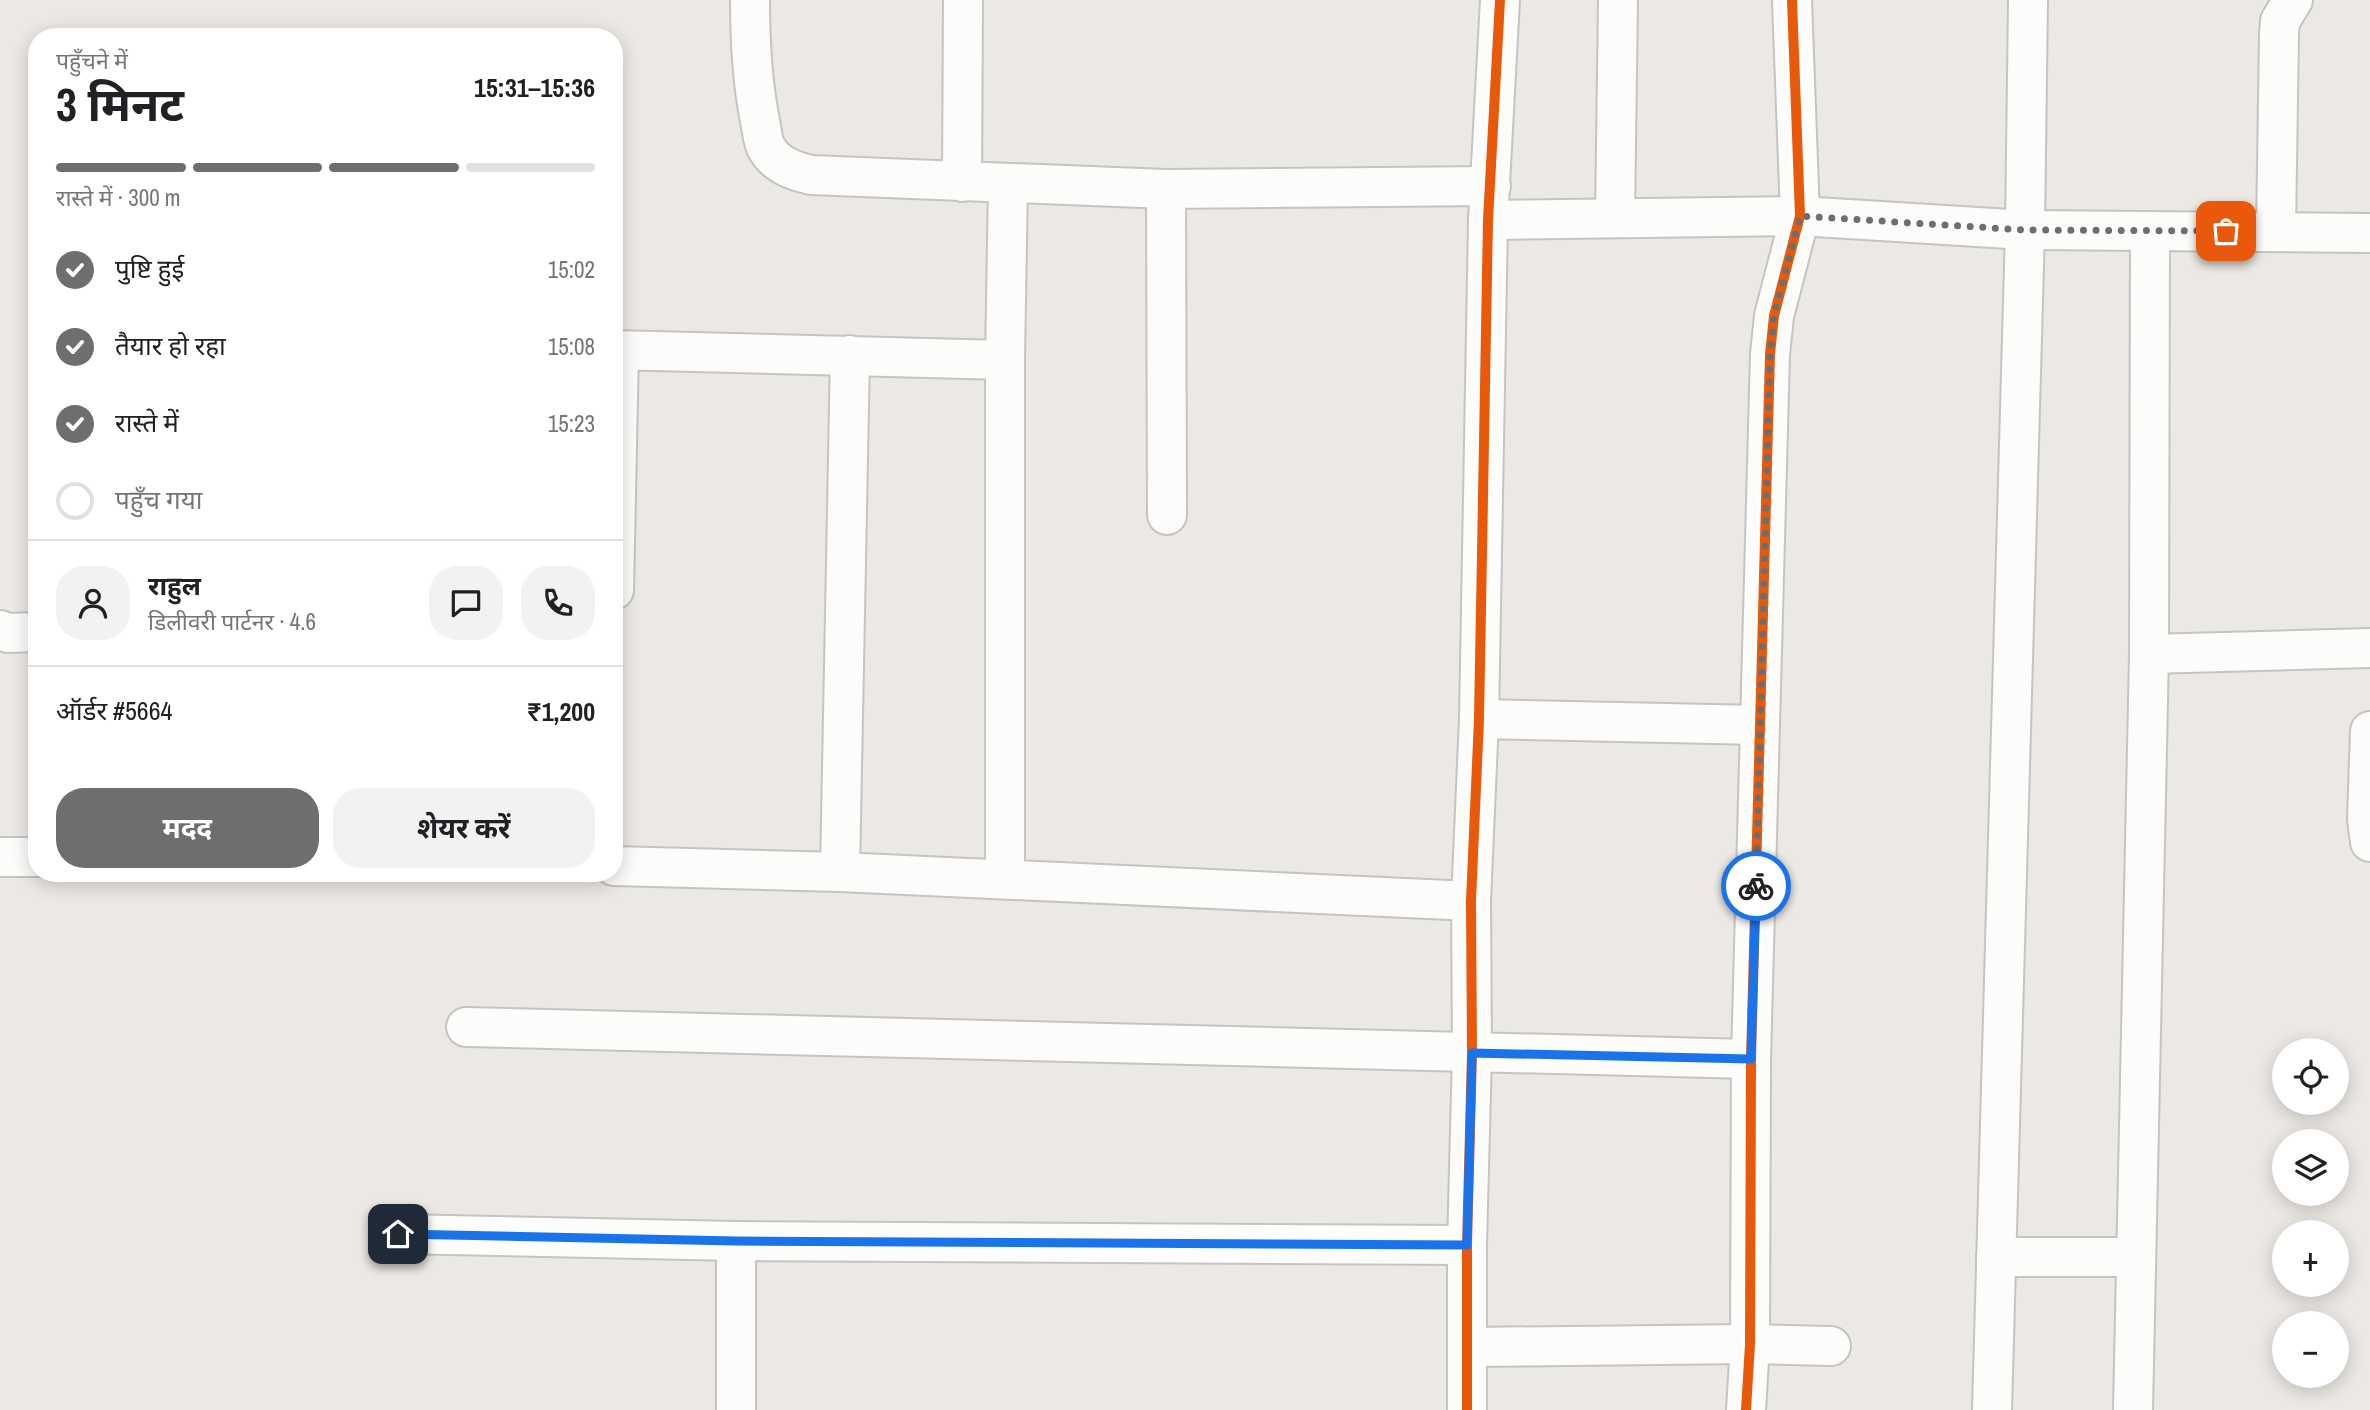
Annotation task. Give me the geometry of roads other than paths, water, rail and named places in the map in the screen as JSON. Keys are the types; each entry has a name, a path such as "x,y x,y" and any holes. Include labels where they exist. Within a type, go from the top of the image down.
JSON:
{"street":[{"path":"750,0 750,37 756,101 766,146 778,162 795,172 811,175 1490,203 1615,217 1800,216 2025,230 2150,233 2276,230 2370,233"},
{"path":"962,0 962,182"},
{"path":"1467,1410 1467,1245 1472,1053 1471,901 1479,719 1490,203 1500,0"},
{"path":"1615,217 1618,0"},
{"path":"1746,1410 1750,1344 1751,1059 1771,344 1774,316 1800,216 1792,0"},
{"path":"1992,1410 2025,230 2028,0"},
{"path":"2276,230 2279,28 2287,6 2293,0"},
{"path":"1005,878 1005,360 1008,184"},
{"path":"1166,189 1167,515"},
{"path":"2133,1410 2150,654 2150,233"},
{"path":"623,350 1005,360"},
{"path":"840,872 850,355"},
{"path":"0,630 8,633 28,632"},
{"path":"2150,654 2370,648"},
{"path":"1479,719 1760,725"},
{"path":"2370,731 2367,819 2370,842"},
{"path":"0,857 28,857"},
{"path":"623,866 1005,878 1471,901"},
{"path":"466,1027 1751,1059"},
{"path":"398,1234 736,1241 1467,1245"},
{"path":"736,1241 736,1410"},
{"path":"1996,1257 2136,1258"},
{"path":"1467,1347 1750,1344 1831,1346"}]}
